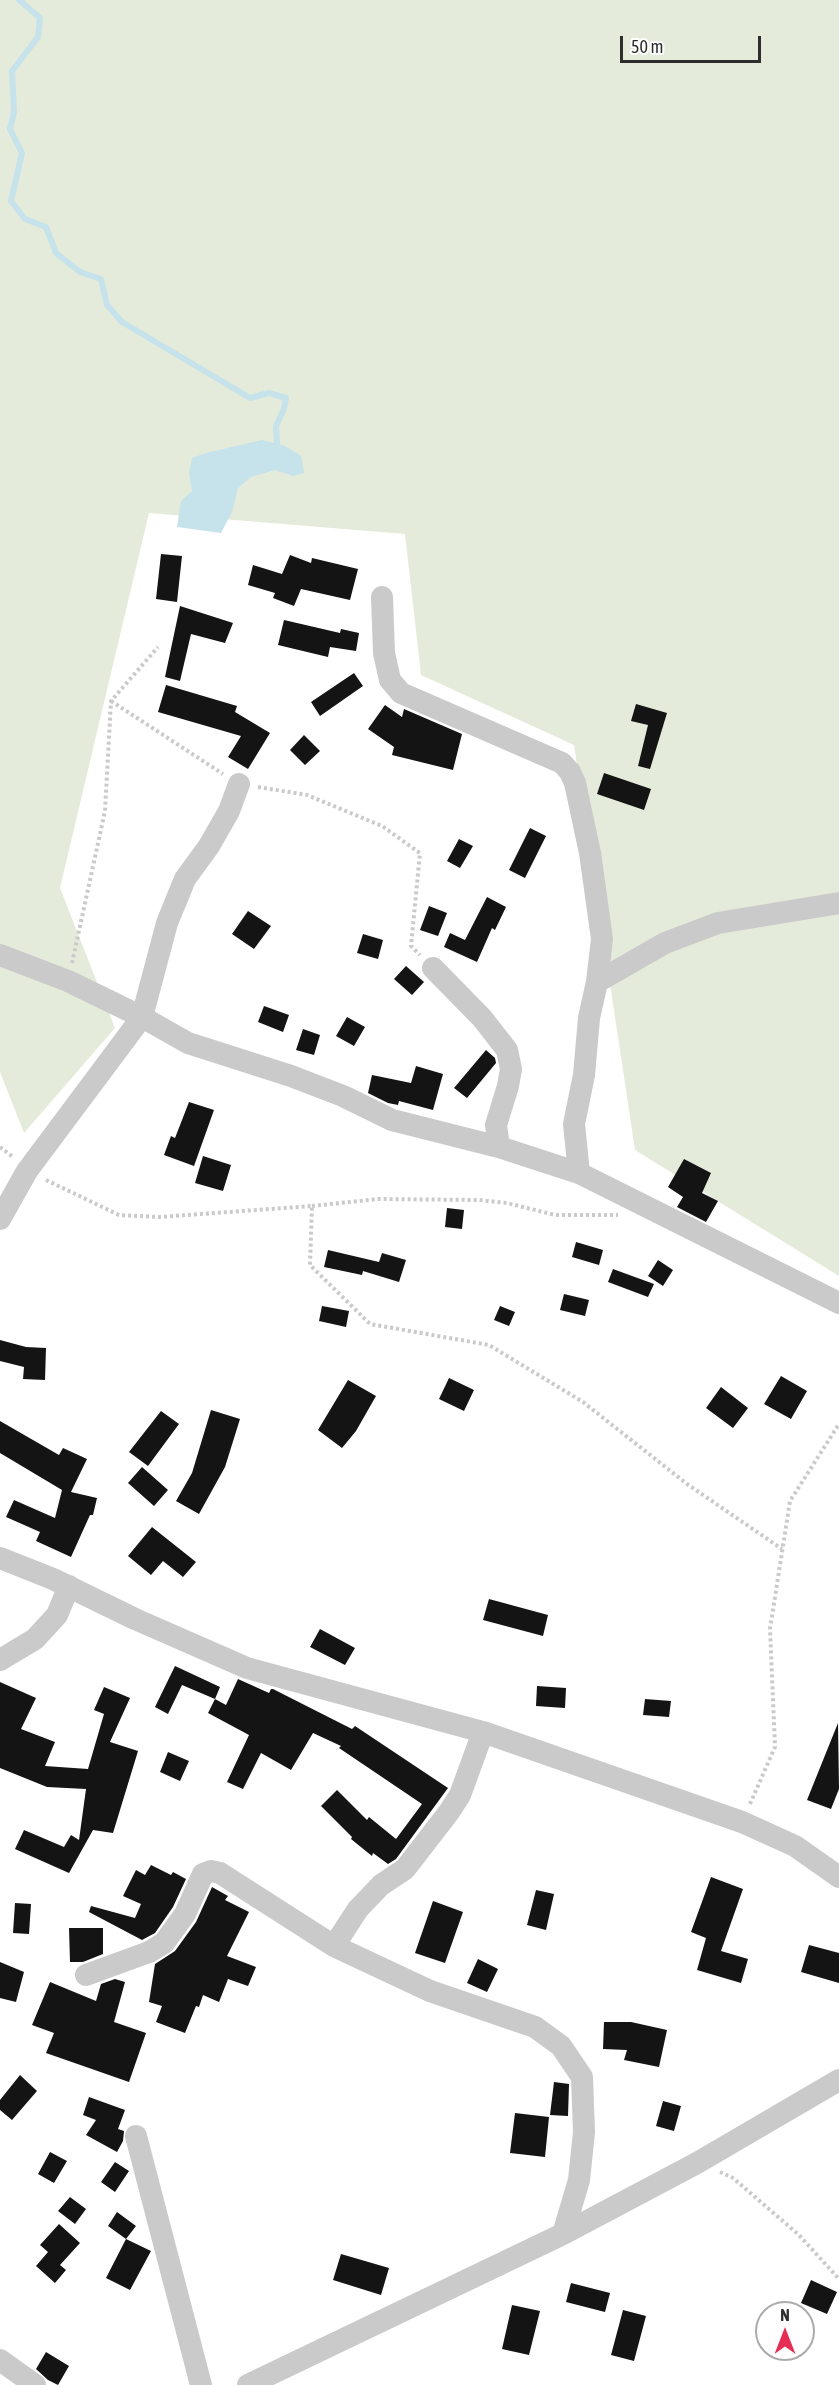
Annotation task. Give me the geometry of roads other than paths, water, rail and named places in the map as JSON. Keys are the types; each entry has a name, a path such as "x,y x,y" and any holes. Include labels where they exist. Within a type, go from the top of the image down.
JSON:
{"street":[{"path":"382,597 384,653 390,680 401,693 562,763 570,772 575,783 590,853 602,939 597,982 588,1018 584,1075 574,1124 579,1173"},
{"path":"0,1219 27,1171 141,1017 167,923 185,879 219,829 229,811 239,784"},
{"path":"597,982 665,943 718,923 839,903"},
{"path":"0,955 68,981 188,1043 291,1076 343,1096 392,1120 499,1147 579,1173 839,1303"},
{"path":"433,968 482,1018 507,1050 511,1069 496,1125 499,1147"},
{"path":"0,1558 69,1586 135,1619 247,1668 483,1732 742,1822 795,1846 839,1877"},
{"path":"0,1660 35,1639 57,1615 69,1586"},
{"path":"334,1946 358,1910 381,1884 405,1869 449,1812 460,1795 483,1732"},
{"path":"86,1975 149,1952 164,1943 184,1914 203,1874 211,1871 220,1873 334,1946 430,1991 535,2027 561,2046 582,2076 584,2132 579,2180 563,2234"},
{"path":"248,2385 563,2234 697,2163 839,2080"},
{"path":"136,2136 201,2385"},
{"path":"0,2360 35,2385"}],"water":[{"path":"262,440 285,446 301,456 304,473 293,476 275,470 251,477 238,488 232,512 221,533 177,527 181,501 192,491 189,473 192,458"}],"waterway":[{"path":"19,0 40,18 38,37 12,71 14,112 10,129 22,153 11,201 25,219 46,227 56,253 80,272 101,279 107,305 122,322 250,398 269,393 286,398 284,409 276,426 277,444"}]}
